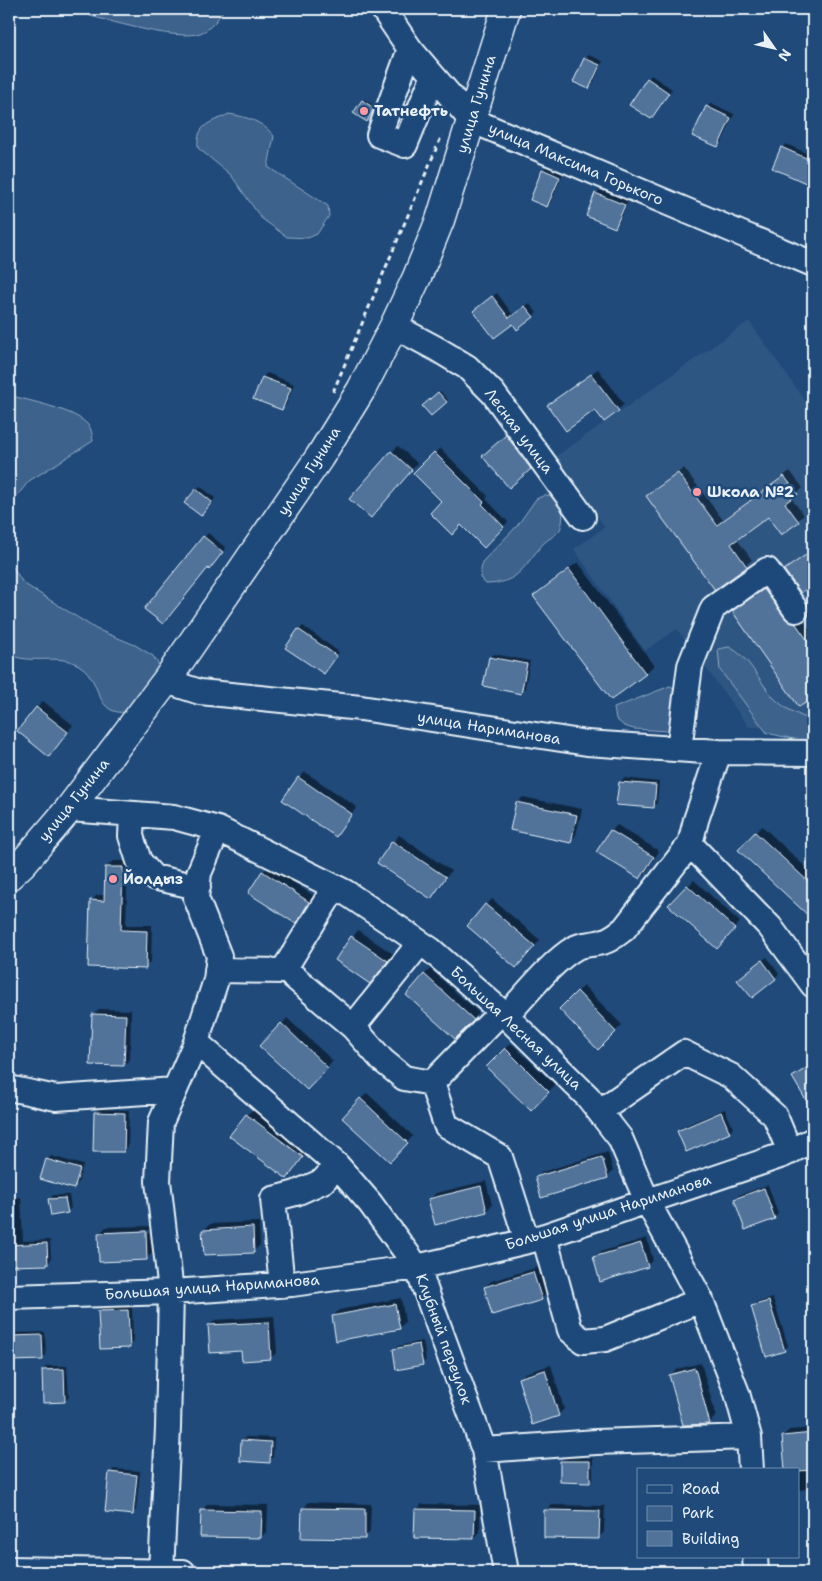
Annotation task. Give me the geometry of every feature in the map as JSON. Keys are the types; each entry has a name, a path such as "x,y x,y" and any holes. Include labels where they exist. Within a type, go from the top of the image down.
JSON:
{"main road":[{"name":"улица Гунина","path":"13,864 69,809 166,681 319,458 361,390 417,277 440,220 463,112 506,9"}],"street":[{"name":"улица Максима Горького","path":"383,9 410,49 463,112 813,264"},
{"path":"410,49 378,135 404,145 434,77"},
{"name":"Лесная улица","path":"394,326 438,348 467,367 493,393 583,517"},
{"path":"678,749 690,666 713,608 767,570 796,610"},
{"name":"улица Нариманова","path":"166,681 200,692 361,708 587,744 719,752 813,753"},
{"path":"432,1083 562,957 576,947 611,939 624,929 690,844 719,752"},
{"name":"Большая Лесная улица","path":"69,809 174,817 218,829 345,892 431,950 504,1014 588,1096 620,1138 647,1201 701,1300 737,1393 749,1437 750,1468"},
{"path":"132,814 131,836 139,861 153,877 198,887"},
{"path":"161,1572 168,1428 170,1292 158,1181 161,1122 196,1042 216,980 219,956 196,898 199,873 218,829"},
{"path":"690,844 770,926 813,985"},
{"path":"283,971 335,887"},
{"path":"353,1027 420,943"},
{"path":"217,970 287,971 353,1027 382,1060 404,1078 432,1083"},
{"name":"Клубный переулок","path":"196,1042 337,1165 370,1203 417,1267 484,1450 506,1572"},
{"path":"600,1111 684,1054 731,1076 776,1116 790,1152"},
{"path":"432,1083 446,1125 500,1157 535,1238 570,1330 583,1341 605,1339 701,1300"},
{"path":"9,1088 56,1098 175,1090"},
{"name":"Большая улица Нариманова","path":"9,1296 170,1292 282,1284 417,1267 535,1238 790,1152 813,1140"},
{"path":"282,1284 273,1199 296,1193 323,1181 337,1165"},
{"path":"484,1450 596,1442 749,1437"},
{"path":"755,1558 756,1572"},
{"path":"9,1570 183,1572"}],"path":[{"path":"329,399 463,112"}],"shaded area":[{"name":"Школа №2","path":"749,321 813,412 813,730 749,727 677,629 645,651 574,549 605,527 555,457"}],"green space":[{"path":"82,9 224,9 211,26 200,33 177,35 90,16"},
{"path":"229,114 254,120 269,131 274,136 268,167 328,206 329,216 317,234 308,238 287,237 261,218 231,175 198,148 199,134 202,129 210,122"},
{"path":"9,395 61,410 79,418 89,427 93,441 29,481 9,506"},
{"path":"545,495 556,499 561,507 563,517 559,531 544,543 521,571 507,580 486,584 480,578 482,562 517,526 536,499"},
{"path":"9,561 23,583 96,629 135,645 153,656 159,665 158,675 129,712 118,712 109,709 87,672 72,662 54,659 26,659 9,654"},
{"path":"729,647 743,657 777,701 791,711 813,720 813,741 798,740 767,733 720,670 718,649"},
{"path":"670,686 688,696 684,724 667,731 634,729 624,726 616,719 614,708"}],"building":[{"path":"584,58 600,65 589,89 573,82"},
{"path":"647,78 669,93 651,119 629,105"},
{"path":"362,100 374,108 367,122 353,113"},
{"path":"706,106 731,118 718,147 692,136"},
{"path":"781,147 813,161 813,173 808,184 772,168"},
{"path":"542,169 560,177 547,207 530,200"},
{"path":"595,193 625,205 615,228 586,216"},
{"path":"492,296 509,318 525,306 534,317 517,330 513,324 494,338 473,311"},
{"path":"591,374 619,411 604,422 595,410 566,431 547,405"},
{"path":"262,377 291,388 282,410 253,399"},
{"path":"438,392 447,402 431,416 422,406"},
{"path":"506,435 531,469 509,488 482,456"},
{"path":"391,451 412,470 371,518 349,499"},
{"path":"434,452 484,502 482,504 504,527 484,548 461,525 452,535 430,513 441,501 413,473"},
{"path":"678,473 717,525 784,476 798,494 785,503 799,522 781,535 768,517 731,544 747,567 715,590 646,496"},
{"path":"196,489 212,502 201,516 184,503"},
{"path":"203,536 223,552 163,624 144,609"},
{"path":"813,550 813,584 801,593 784,570"},
{"path":"569,569 646,674 611,700 533,596"},
{"path":"764,589 785,618 796,624 813,648 813,698 799,707 732,611"},
{"path":"298,629 337,656 324,674 285,648"},
{"path":"489,657 527,664 521,694 483,686"},
{"path":"36,707 68,732 49,757 17,731"},
{"path":"298,777 352,814 336,837 282,800"},
{"path":"619,782 656,785 654,808 616,805"},
{"path":"516,802 577,815 571,843 510,830"},
{"path":"610,830 654,857 640,879 596,852"},
{"path":"755,832 813,886 813,920 738,850"},
{"path":"392,841 446,877 431,899 377,863"},
{"path":"105,867 123,867 121,930 147,931 146,969 88,967 90,900 104,901"},
{"path":"262,871 309,902 296,924 248,893"},
{"path":"687,885 735,929 717,949 668,905"},
{"path":"485,904 535,946 516,968 467,926"},
{"path":"351,936 388,961 370,984 335,960"},
{"path":"762,960 776,979 752,998 737,980"},
{"path":"424,974 474,1020 455,1039 406,995"},
{"path":"577,991 616,1032 598,1050 559,1009"},
{"path":"92,1014 126,1015 124,1066 90,1065"},
{"path":"281,1023 328,1068 307,1090 259,1046"},
{"path":"505,1048 549,1092 531,1111 486,1067"},
{"path":"813,1064 813,1112 792,1077"},
{"path":"360,1098 408,1143 390,1162 342,1118"},
{"path":"94,1112 125,1113 124,1152 93,1152"},
{"path":"721,1112 730,1133 686,1152 677,1131"},
{"path":"246,1114 303,1157 287,1179 229,1136"},
{"path":"602,1157 608,1178 541,1198 535,1177"},
{"path":"46,1159 80,1169 74,1189 40,1179"},
{"path":"481,1186 487,1212 435,1225 428,1199"},
{"path":"764,1188 775,1219 745,1230 734,1199"},
{"path":"65,1198 68,1213 51,1216 48,1199"},
{"path":"253,1227 254,1253 204,1255 202,1230"},
{"path":"146,1231 147,1260 99,1262 98,1233"},
{"path":"47,1243 48,1265 9,1266 9,1245"},
{"path":"641,1243 648,1267 600,1282 593,1257"},
{"path":"533,1272 542,1300 492,1315 484,1287"},
{"path":"769,1301 785,1351 766,1357 751,1306"},
{"path":"395,1304 400,1329 336,1341 332,1316"},
{"path":"128,1310 130,1348 100,1349 98,1311"},
{"path":"269,1322 271,1359 242,1361 241,1351 210,1353 208,1325"},
{"path":"42,1335 43,1360 11,1361 10,1336"},
{"path":"419,1344 423,1365 396,1370 393,1349"},
{"path":"695,1368 710,1424 683,1425 669,1375"},
{"path":"64,1369 65,1402 43,1403 42,1370"},
{"path":"545,1370 559,1416 532,1425 518,1378"},
{"path":"813,1433 813,1470 800,1471 800,1468 785,1468 782,1436"},
{"path":"241,1440 271,1442 270,1463 240,1461"},
{"path":"560,1461 590,1461 590,1483 560,1482"},
{"path":"109,1472 137,1475 133,1515 105,1512"},
{"path":"302,1508 365,1509 365,1539 301,1538"},
{"path":"415,1509 475,1510 474,1539 414,1538"},
{"path":"201,1510 262,1511 261,1538 200,1537"},
{"path":"544,1510 600,1511 599,1539 544,1538"}],"place":[{"name":"Татнефть","path":"364,111"},
{"name":"Школа №2","path":"697,492"},
{"name":"Йолдыз","path":"113,879"}]}
